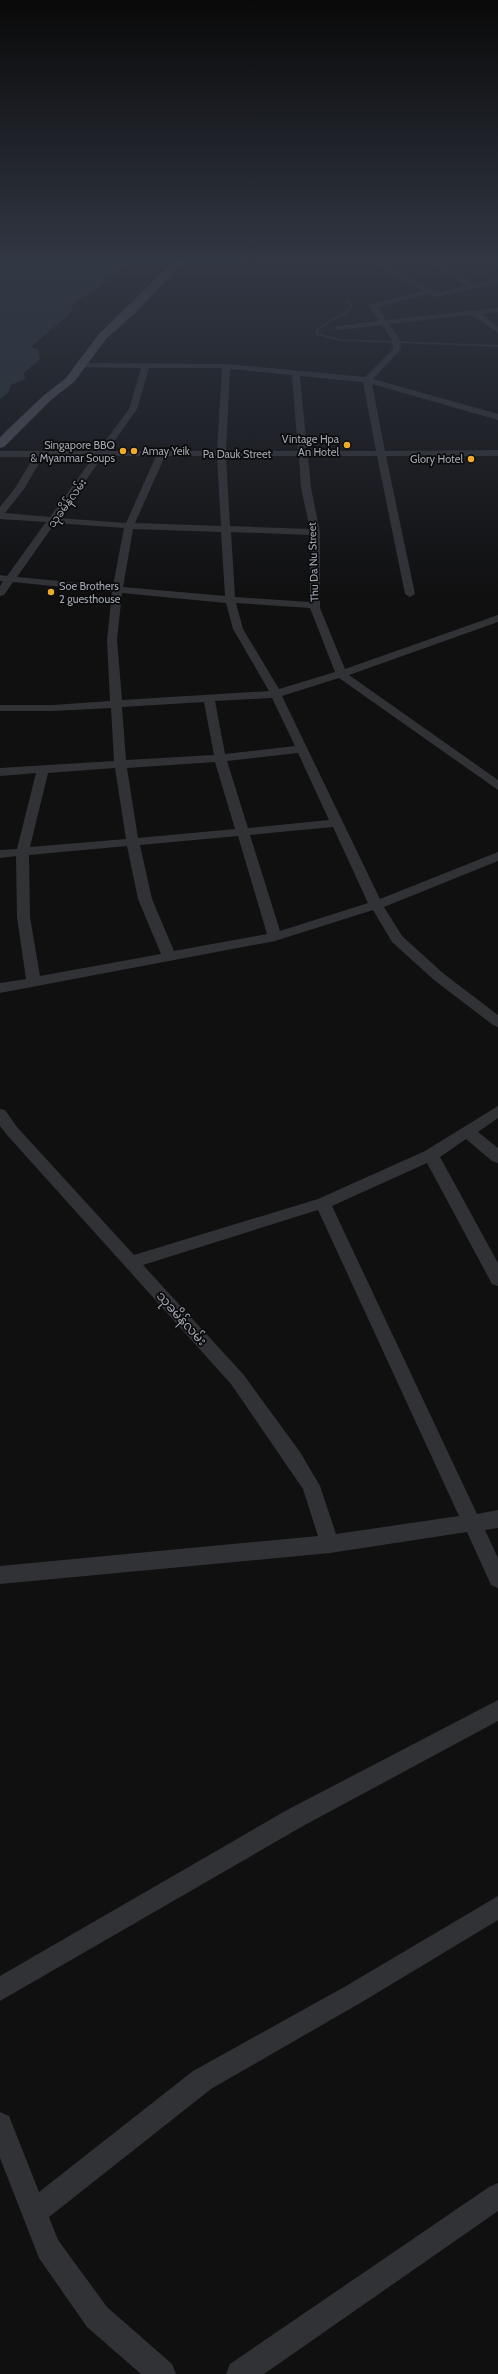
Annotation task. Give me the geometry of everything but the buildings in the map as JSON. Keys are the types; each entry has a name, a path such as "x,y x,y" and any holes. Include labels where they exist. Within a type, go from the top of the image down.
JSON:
{"main road":[{"path":"0,444 47,398 70,380 77,372"}],"street":[{"name":"သုခမိန်လမ်း","path":"0,592 54,521 133,409 144,372"},
{"path":"226,372 221,454 230,600 238,629 276,694 376,905 397,939 416,959 498,1022"},
{"path":"284,372 366,380 498,417"},
{"path":"366,380 373,372"},
{"name":"Thu Da Nu Street","path":"296,373 306,488 314,532 315,605 341,674"},
{"path":"366,380 379,433 381,453 410,594"},
{"name":"Pa Dauk Street","path":"0,454 498,453"},
{"path":"40,454 19,489 0,514 54,521 129,526 314,532"},
{"path":"162,454 129,526 117,588 112,640 120,764 133,843 145,899 169,956"},
{"path":"0,578 230,600 315,605"},
{"path":"0,708 53,708 116,705 276,694 341,674 498,618"},
{"path":"341,674 498,786"},
{"path":"209,698 220,758 275,937"},
{"path":"0,772 220,758 303,749"},
{"path":"34,981 24,919 23,852 43,769"},
{"path":"0,854 243,833 338,823"},
{"path":"0,988 275,937 376,905 498,856"},
{"path":"130,1262 323,1203 431,1155 498,1111"},
{"name":"သုခမိန်လမ်း","path":"0,1114 12,1131 237,1379 311,1486 330,1544"},
{"path":"468,1132 498,1157"},
{"path":"431,1155 498,1279"},
{"path":"323,1203 498,1579"},
{"path":"0,1575 330,1544 498,1518"},
{"path":"0,1989 295,1818 498,1710"},
{"path":"33,2213 202,2080 354,1994 498,1907"},
{"path":"0,2125 48,2249 97,2317 162,2374"},
{"path":"240,2374 498,2196"}],"shaded area":[{"path":"0,372 25,372 24,373 25,379 11,385 8,393 0,399"}],"place":[{"name":"Vintage Hpa An Hotel","path":"347,445"},
{"name":"Singapore BBQ & Myanmar Soups","path":"123,451"},
{"name":"Amay Yeik","path":"134,451"},
{"name":"Glory Hotel","path":"471,459"},
{"name":"Soe Brothers 2 guesthouse","path":"51,592"}]}
